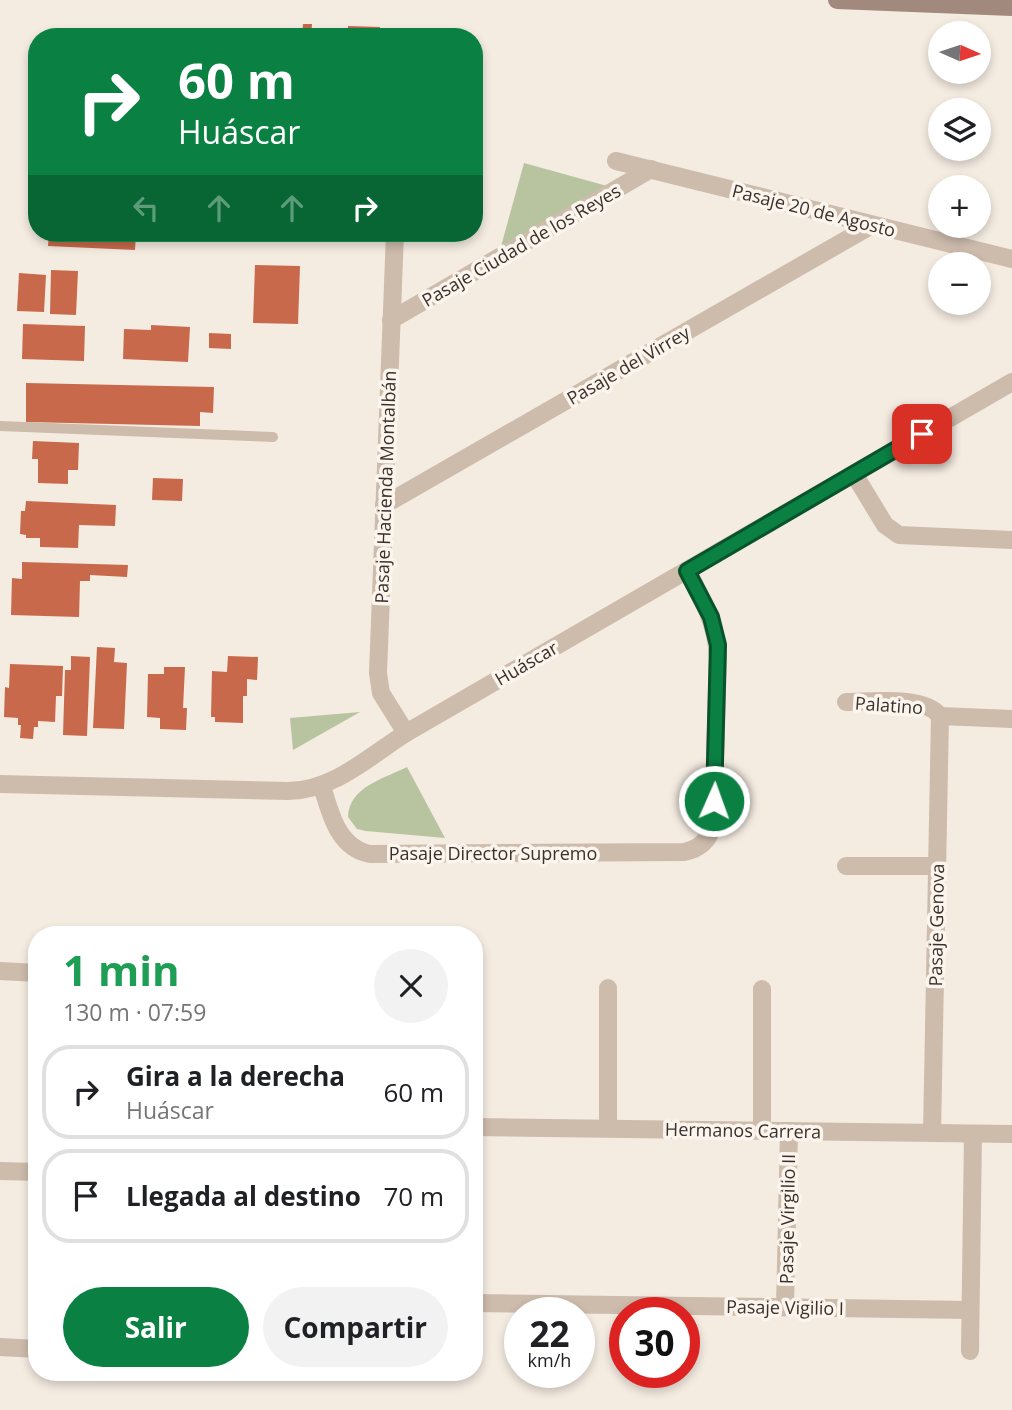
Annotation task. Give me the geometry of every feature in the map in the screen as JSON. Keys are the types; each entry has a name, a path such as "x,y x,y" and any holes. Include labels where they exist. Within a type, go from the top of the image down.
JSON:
{"main road":[{"path":"837,0 1012,7"}],"street":[{"name":"Pasaje 20 de Agosto","path":"616,161 1012,259"},
{"name":"Pasaje Ciudad de los Reyes","path":"391,320 650,169"},
{"name":"Pasaje del Virrey","path":"384,505 872,225"},
{"name":"Pasaje Hacienda Montalbán","path":"395,242 378,684 406,733"},
{"name":"Huáscar","path":"0,784 288,791 322,786 406,733 1012,382"},
{"path":"854,474 885,525 899,535 1012,540"},
{"name":"Pasaje Director Supremo","path":"322,786 334,822 344,840 353,849 370,854 684,852 704,844 713,825 718,645 711,617 687,571"},
{"name":"Palatino","path":"846,702 919,703 931,707 940,716 1012,719"},
{"name":"Pasaje Genova","path":"932,1133 940,716"},
{"path":"846,866 937,866"},
{"path":"0,971 28,973"},
{"path":"608,988 608,1128"},
{"path":"762,989 762,1131"},
{"name":"Hermanos Carrera","path":"483,1127 1012,1134"},
{"name":"Pasaje Virgilio II","path":"785,1307 789,1131"},
{"path":"970,1351 973,1134"},
{"path":"0,1171 28,1172"},
{"name":"Pasaje Vigilio I","path":"483,1303 970,1310"},
{"path":"0,1347 28,1349"}],"lane":[{"path":"0,426 273,437"}],"green space":[{"path":"524,163 618,189 497,261"},
{"path":"360,712 293,750 290,718"},
{"path":"407,767 445,838 366,831 357,829 348,817 354,798 361,791"}],"building":[{"path":"303,24 312,24 312,28 303,28"},
{"path":"348,26 380,27 380,28"},
{"path":"48,242 135,242 135,250 48,246"},
{"path":"255,265 300,266 298,324 253,323"},
{"path":"51,270 78,271 76,315 50,314"},
{"path":"19,273 46,275 44,312 17,311"},
{"path":"23,324 85,326 84,361 22,359"},
{"path":"151,325 190,327 188,362 123,359 124,329 151,330"},
{"path":"209,333 231,334 231,349 209,348"},
{"path":"26,383 214,387 213,413 200,412 200,426 26,422"},
{"path":"33,441 79,443 78,470 68,470 68,484 38,483 38,459 32,459"},
{"path":"153,478 183,479 182,501 152,500"},
{"path":"26,501 116,505 115,526 79,525 78,548 40,547 40,538 26,538 26,535 20,534 21,511 25,511"},
{"path":"22,562 128,565 127,577 90,575 90,581 80,581 79,617 11,615 12,578 22,579"},
{"path":"97,647 115,648 114,662 127,663 124,729 93,728"},
{"path":"71,656 90,657 87,736 63,735 65,670 71,670"},
{"path":"228,656 258,657 257,680 247,679 247,696 243,696 243,723 215,722 215,717 211,717 212,671 227,672"},
{"path":"10,664 63,666 62,696 56,696 55,722 38,721 38,727 34,727 33,739 20,738 21,725 18,725 18,718 4,717 5,687 9,688"},
{"path":"164,667 185,667 183,708 187,708 186,730 160,729 160,718 147,717 148,674 164,674"}],"route":[{"path":"714,801 718,645 711,617 687,571 922,434"}]}
